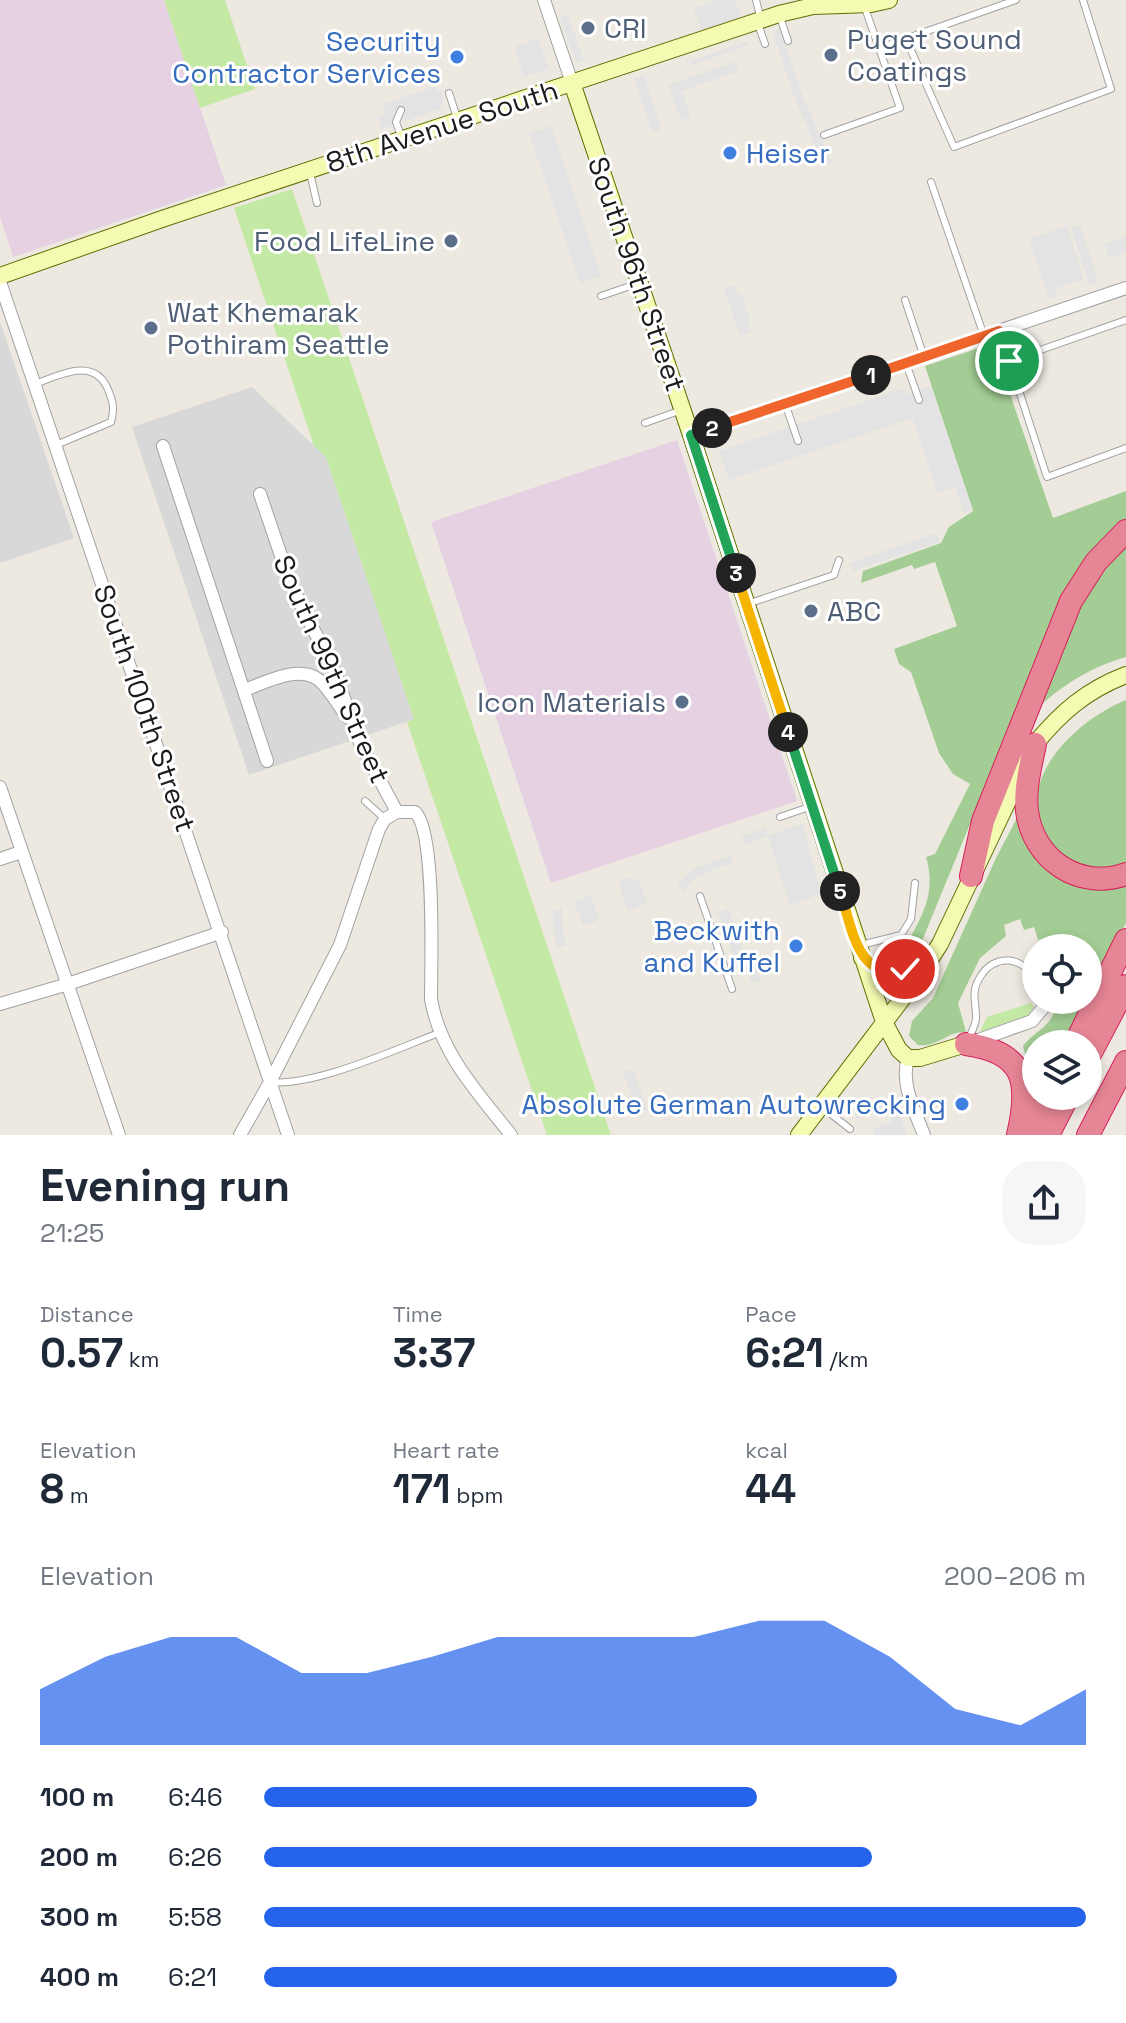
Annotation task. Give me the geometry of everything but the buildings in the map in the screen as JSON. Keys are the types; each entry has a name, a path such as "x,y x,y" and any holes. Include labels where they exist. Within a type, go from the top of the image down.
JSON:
{"highway":[{"path":"971,876 983,821 1071,601 1096,562 1126,531"},
{"path":"1035,744 1027,790 1027,810 1037,842 1056,865 1072,874 1100,879 1126,874"},
{"path":"1082,1030 1126,940"},
{"path":"1102,1031 1126,986"},
{"path":"966,1044 992,1048 1009,1059 1017,1069 1025,1100 1018,1135"},
{"path":"1088,1135 1126,1062"},
{"path":"1105,1135 1126,1094"},
{"path":"1030,1135 1042,1110"},
{"path":"1048,1135 1061,1110"}],"street":[{"name":"South 96th Street","path":"544,0 683,410 884,1022 899,1050 908,1058 904,1072 906,1082 924,1135"},
{"name":"8th Avenue South","path":"0,276 572,83 651,62 759,20 824,3 864,4 889,0"},
{"name":"South 100th Street","path":"0,282 222,932 288,1135"},
{"path":"691,435 1126,288"},
{"path":"163,446 267,761"},
{"name":"South 99th Street","path":"260,494 291,585 334,670 351,723 374,771 397,812 415,812 421,817 428,852 431,999 439,1033 447,1049 511,1135"},
{"path":"244,690 292,674 311,676 320,681 351,723"},
{"path":"799,1135 934,953 1035,744 1080,697 1126,675"},
{"path":"0,787 119,1135"},
{"path":"240,1135 340,945 379,829 385,819 397,812"},
{"path":"0,859 21,852"},
{"path":"0,1004 222,932"},
{"path":"860,952 874,967 891,971 915,966 934,953"},
{"path":"908,1058 920,1058 966,1044 1032,1021 1036,1014"}],"lane":[{"path":"756,0 765,44"},
{"path":"879,48 1016,0"},
{"path":"906,39 954,147 1111,89 1083,0"},
{"path":"824,135 900,108 864,4"},
{"path":"779,14 788,41"},
{"path":"449,93 458,121"},
{"path":"401,110 396,122 402,139"},
{"path":"309,170 317,203"},
{"path":"931,182 984,336"},
{"path":"601,296 639,283"},
{"path":"905,300 924,357"},
{"path":"1009,361 1126,320"},
{"path":"999,331 1047,477 1126,448"},
{"path":"906,363 919,400"},
{"path":"35,384 72,371 96,372 105,379 115,407 111,422 56,445"},
{"path":"785,403 798,441"},
{"path":"645,423 683,410"},
{"path":"747,604 834,575 839,560"},
{"path":"365,801 385,819"},
{"path":"780,817 812,806"},
{"path":"860,952 901,935 911,919 915,883"},
{"path":"700,896 732,989"},
{"path":"966,1044 977,1018 974,990 984,971 1004,961 1022,965"},
{"path":"270,1082 288,1084 357,1064 439,1033"},
{"path":"821,1106 850,1129"}],"shaded area":[{"path":"0,0 164,0 226,185 13,257 0,217"},
{"path":"715,0 735,0 742,19 702,33 694,8"},
{"path":"568,15 584,60 576,63 560,18"},
{"path":"780,29 801,91 832,163 824,166 793,94 772,31"},
{"path":"538,38 549,69 524,77 514,47"},
{"path":"747,41 748,45 692,65 690,61"},
{"path":"735,62 739,71 682,91 691,117 681,120 668,85"},
{"path":"644,75 661,129 652,132 634,78"},
{"path":"433,87 441,92 444,100 440,109 382,129 378,117 386,114 382,104"},
{"path":"551,126 601,276 580,283 529,134"},
{"path":"1080,225 1098,281 1089,284 1071,228"},
{"path":"1067,226 1084,279 1055,289 1058,296 1049,299 1029,239"},
{"path":"1126,236 1126,252 1109,258 1104,244"},
{"path":"735,285 751,321 748,323 751,332 740,336 724,288"},
{"path":"0,322 74,538 0,563"},
{"path":"931,386 973,510 964,513 955,487 937,493 912,418 729,480 719,451 904,388 907,395"},
{"path":"252,387 326,457 415,719 249,775 132,427"},
{"path":"677,440 797,801 551,883 431,522"},
{"path":"937,533 940,542 853,571 850,563"},
{"path":"803,824 821,894 790,905 768,836 745,844 742,836 765,828 769,835"},
{"path":"731,856 733,863 697,876 684,891 677,885 692,869"},
{"path":"630,877 632,881 638,879 647,903 628,911 618,882"},
{"path":"591,895 599,920 583,926 574,901"},
{"path":"562,908 563,934 567,945 558,948 554,937 553,911"},
{"path":"728,908 744,954 752,951 761,980 751,983 741,956 734,958 718,912"},
{"path":"633,1069 647,1110 637,1114 623,1072"},
{"path":"884,1098 888,1108 897,1105 907,1135 875,1135 873,1129 892,1122 887,1108 857,1119 854,1109"}],"green space":[{"path":"164,0 225,0 255,89 200,108"},
{"path":"292,189 611,1135 547,1135 407,722 414,719 326,457 314,446 234,208"},
{"path":"985,346 994,348 1053,518 1126,491 1126,522 1055,617 922,941 909,960 893,964 888,959 890,953 904,949 926,905 930,883 926,857 935,854 970,784 953,774 939,753 911,672 899,664 894,649 957,626 935,562 914,569 912,565 861,583 863,571 941,543 949,527 973,511 925,366"},
{"path":"1126,544 1126,657 1076,678 1033,712 1091,584"},
{"path":"1126,700 1126,866 1089,871 1064,858 1046,838 1038,816 1037,794 1043,774 1070,737 1107,709"},
{"path":"1018,816 1037,855 1126,883 1126,923 1102,971 1102,934 1036,934 1034,927 1024,930 1020,919 1004,925 1006,936 980,958 958,1003 966,1032 931,1044 918,1045 909,1036 912,1021 933,998"},
{"path":"1022,1006 1022,1014 1031,1014 980,1032 987,1017"},
{"path":"1081,1014 1073,1030 1039,1030 1053,1015"}],"place":[{"name":"CRI","path":"588,28"},
{"name":"Puget Sound Coatings","path":"831,55"},
{"name":"Security Contractor Services","path":"457,57"},
{"name":"Heiser","path":"730,153"},
{"name":"Food LifeLine","path":"451,241"},
{"name":"Wat Khemarak Pothiram Seattle","path":"151,328"},
{"name":"ABC","path":"811,611"},
{"name":"Icon Materials","path":"682,702"},
{"name":"Beckwith and Kuffel","path":"796,946"},
{"name":"Absolute German Autowrecking","path":"962,1104"}],"route":[{"path":"905,969 881,970 862,958 691,435 999,331 1009,361"}]}
